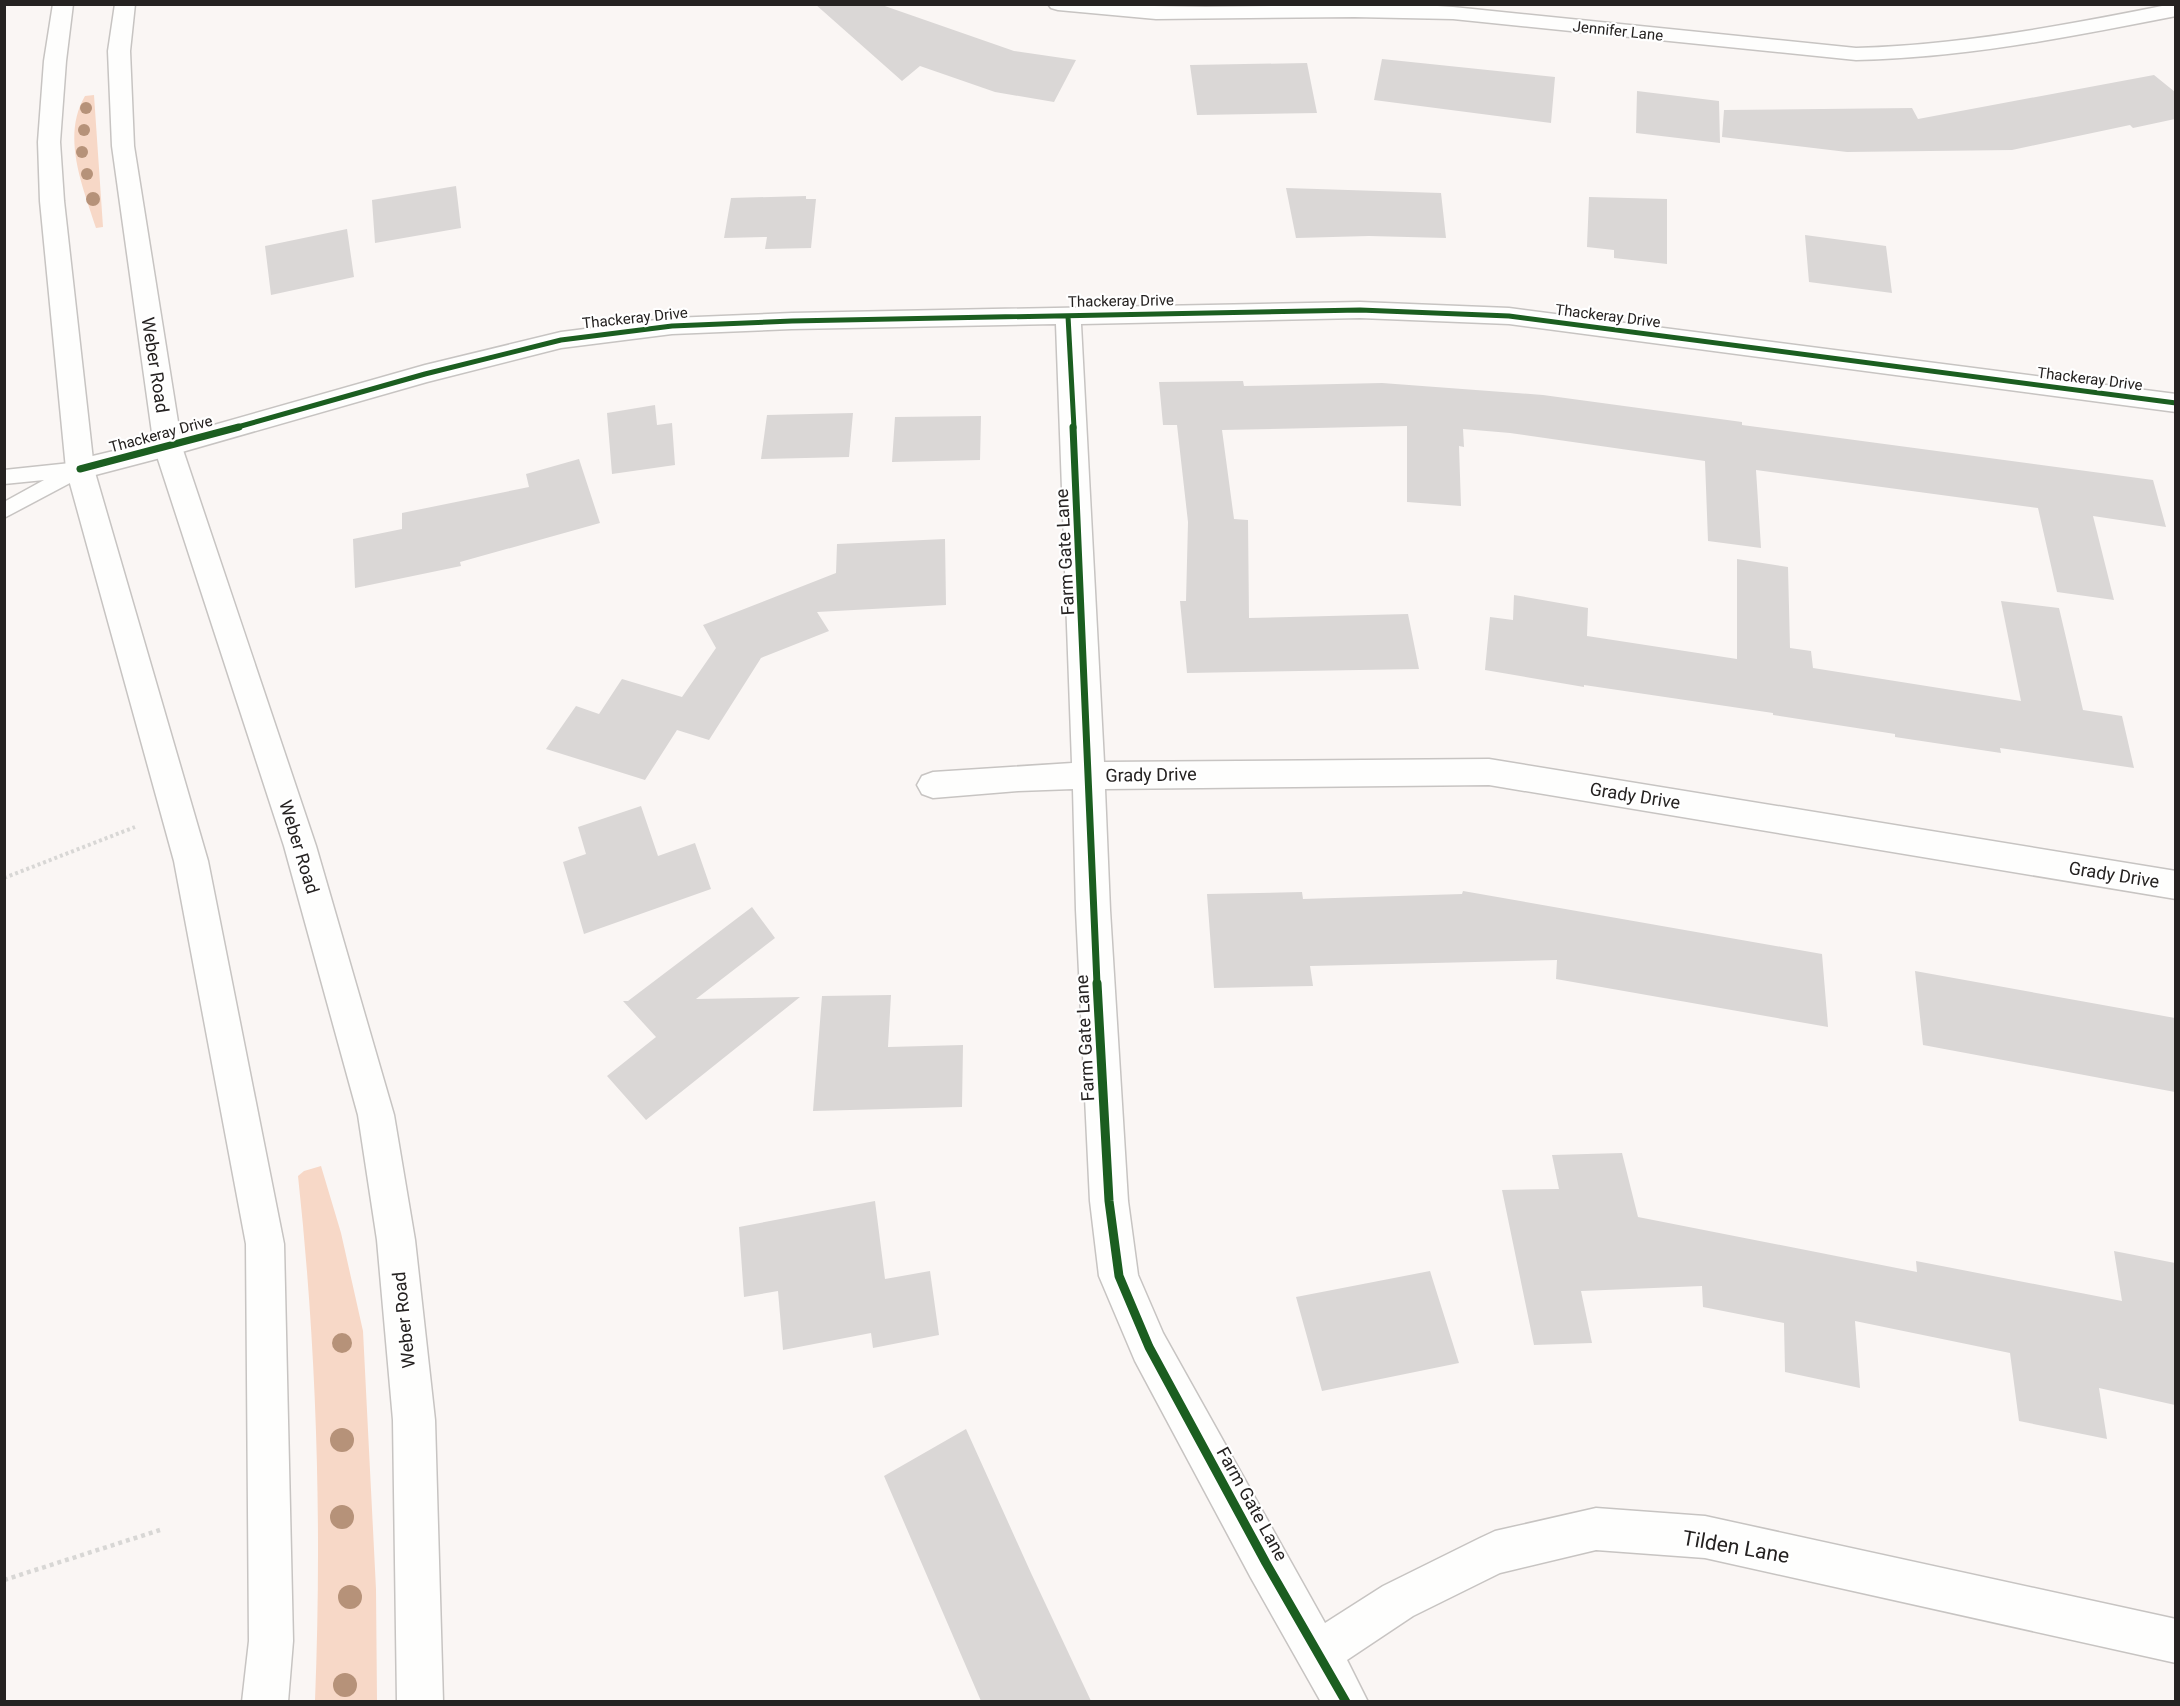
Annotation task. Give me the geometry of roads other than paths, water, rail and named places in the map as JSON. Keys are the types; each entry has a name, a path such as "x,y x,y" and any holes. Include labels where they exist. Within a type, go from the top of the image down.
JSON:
{"street":[{"path":"63,4 55,62 49,142 52,201 80,469 191,861 265,1244 271,1641 266,1701"},
{"name":"Weber Road","path":"125,4 119,51 123,146 168,447 300,846 376,1115 396,1240 414,1420 420,1701"},
{"name":"Jennifer Lane","path":"1058,4 1099,11 1151,13 1452,13 1856,54 1906,54 1961,48 2175,10"},
{"path":"2112,4 2131,19"},
{"name":"Thackeray Drive","path":"80,469 168,447 425,374 561,340 672,326 792,321 1360,310 1509,316 2175,404"},
{"name":"Farm Gate Lane","path":"1068,316 1109,1201 1119,1276 1149,1347 1346,1701"},
{"name":"Grady Drive","path":"933,785 1018,778 1157,774 1489,772 2175,885"},
{"name":"Tilden Lane","path":"1318,1653 1398,1601 1495,1553 1596,1529 1705,1538 2175,1641"}],"lane":[{"name":"Thackeray Drive","path":"4,477 80,469"},
{"path":"4,511 80,469"}]}
